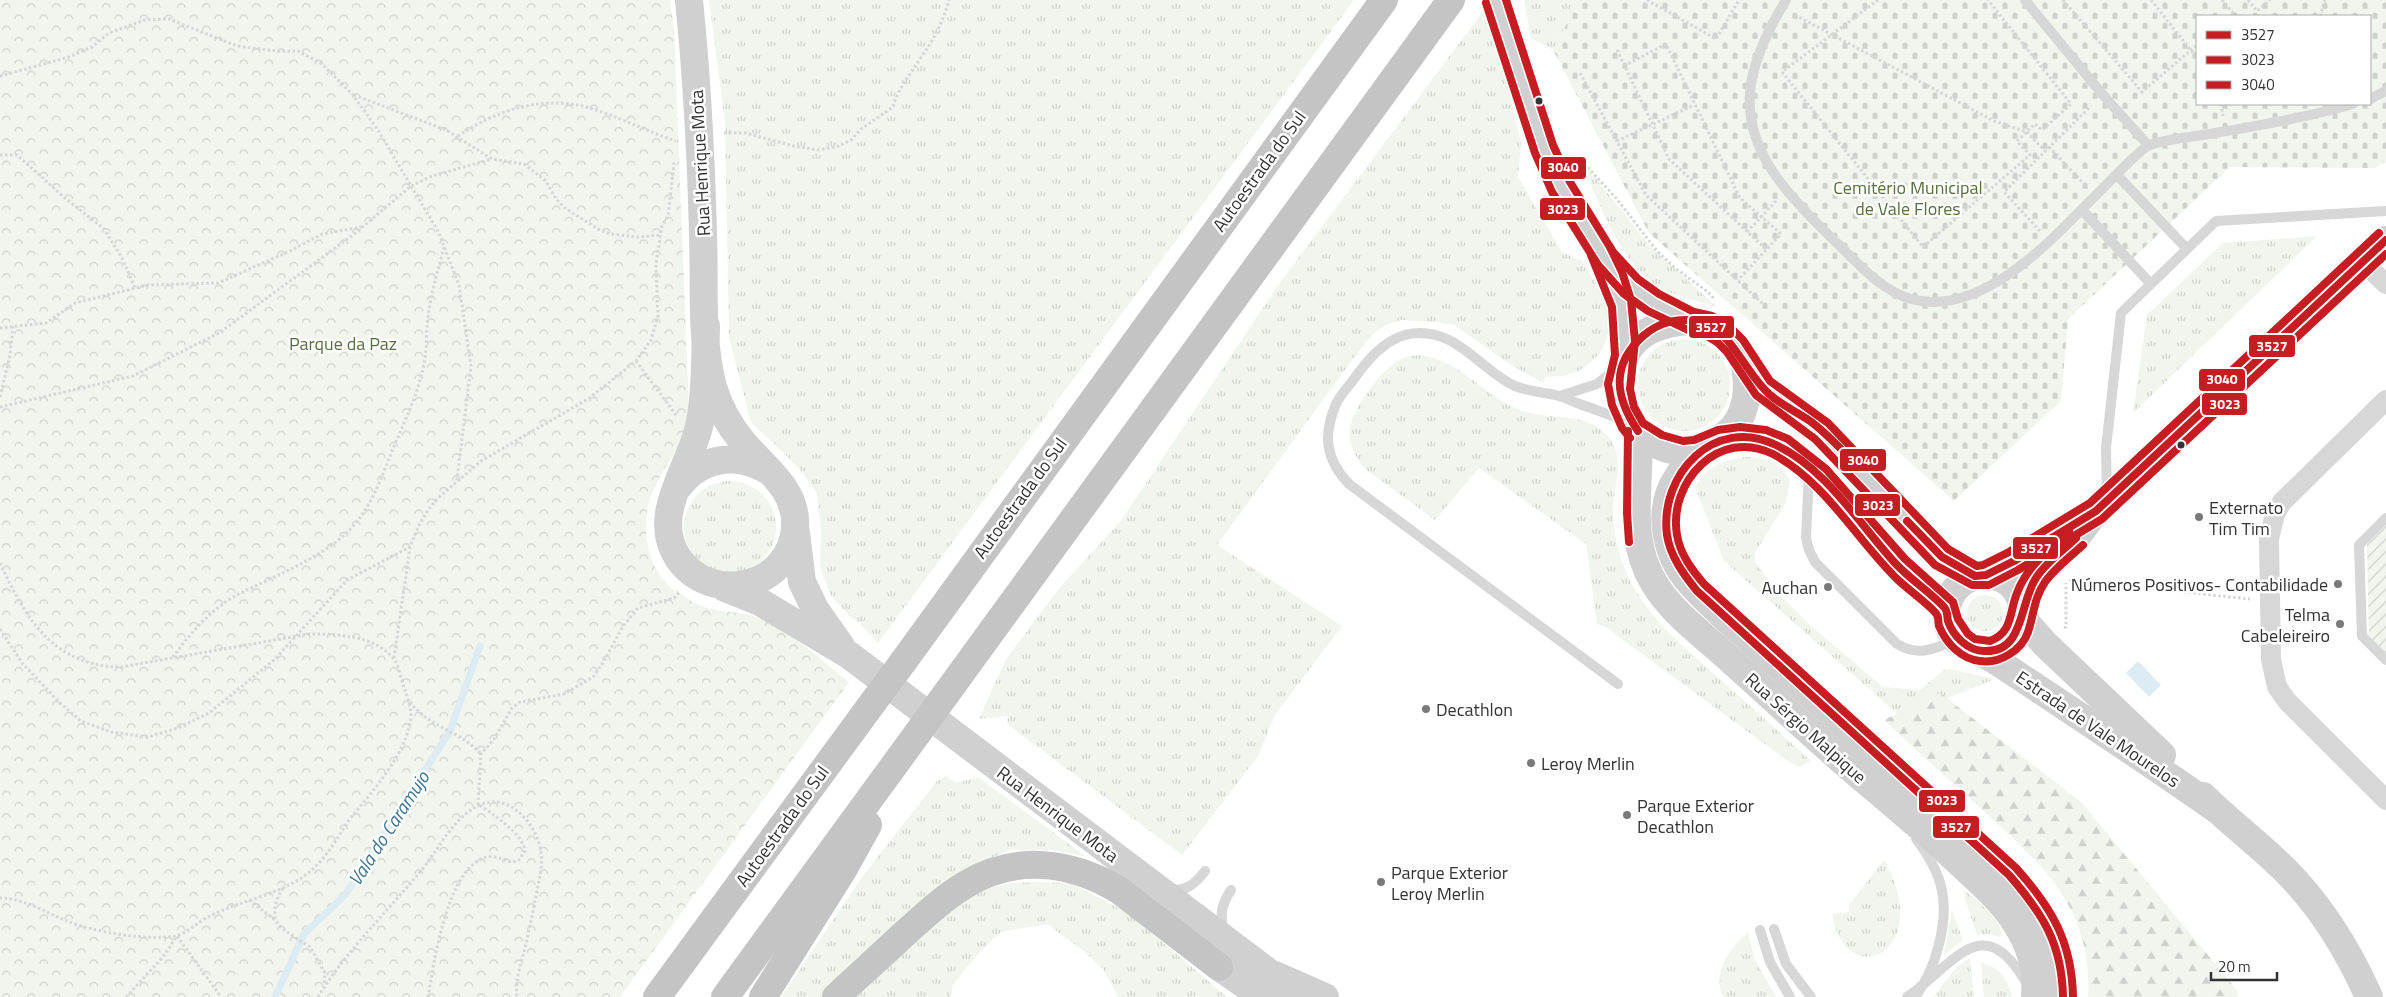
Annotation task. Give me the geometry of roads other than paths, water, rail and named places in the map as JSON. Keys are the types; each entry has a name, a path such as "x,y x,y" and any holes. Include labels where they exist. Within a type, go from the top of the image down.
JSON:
{"highway":[{"name":"Autoestrada do Sul","path":"657,997 1384,0"},
{"path":"725,997 1451,0"},
{"path":"763,997 862,838 895,764"},
{"path":"836,997 951,894 983,875 1002,869 1024,866 1063,867 1088,873 1104,880 1226,956"}],"street":[{"name":"Rua Henrique Mota","path":"689,0 700,137 706,326"},
{"name":"Estrada de Vale Mourelos","path":"1495,0 1537,131 1552,167 1605,258 1622,305 1623,361 1618,384 1622,403 1635,427"},
{"path":"2101,505 2014,561 1964,580 1955,588 1949,598 1946,621 1968,645 1992,651 2003,647 2016,635 2034,579 2076,538 2101,505 2386,240"},
{"name":"Estrada de Vale Mourelos","path":"1605,258 1631,287 1654,303 1691,321 1708,325 1722,334 1735,346 1763,388 1822,431 1942,558 1980,575 1997,577 2010,585 2019,597 2022,613 2045,644 2216,809 2266,851 2305,892 2339,938 2369,997"},
{"path":"2363,262 2386,284"},
{"name":"Estrada de Vale Mourelos","path":"1623,361 1633,345 1649,330 1670,322 1691,321"},
{"path":"706,326 713,384 723,411 742,441 776,477 791,500 795,526 793,539 783,561 764,578 741,586 717,585 695,575 686,567 672,548 667,524 668,512 696,442 701,419 706,326"},
{"name":"Estrada de Vale Mourelos","path":"1711,444 1728,432 1740,416 1747,398 1748,379 1743,360"},
{"path":"2386,400 2282,502 2275,514 2269,539 2271,659 2277,687 2287,701 2386,800"},
{"path":"1635,427 1655,443 1674,450 1691,451 1736,438 1763,440 1786,450 1809,469 1898,566 1946,610"},
{"name":"Rua Sérgio Malpique","path":"1635,427 1640,462 1636,500 1637,524 1642,555 1654,583 1664,597 1692,625 1840,760 1950,854 2004,906 2027,942 2034,960 2035,997"},
{"name":"Rua Sérgio Malpique","path":"1711,444 1676,478 1666,504 1667,536 1677,564 1686,577 1730,622 2009,875 2026,893 2039,909 2053,936 2062,974 2064,997"},
{"path":"676,490 693,471 704,465 723,460 742,460 755,464 776,477"},
{"name":"Rua Henrique Mota","path":"795,526 802,582 829,630 849,655"},
{"name":"Rua Henrique Mota","path":"717,585 760,602 849,655 1153,886 1226,956"},
{"name":"Estrada de Vale Mourelos","path":"1968,645 2137,754 2216,809"},
{"path":"1226,956 1265,984 1291,997"},
{"path":"1226,956 1249,997"},
{"path":"1265,984 1325,997"}],"lane":[{"path":"2025,0 2103,95 2148,145"},
{"path":"1784,4 1770,26 1754,62 1748,99 1753,132 1769,168 1786,190 1831,238 1880,284 1910,299 1933,302 1958,299 1984,289 2030,259 2148,145 2256,126 2349,105"},
{"path":"2371,98 2386,91"},
{"path":"2117,175 2186,248"},
{"path":"2082,210 2150,283"},
{"path":"2101,505 2121,313 2150,283 2216,221 2386,211"},
{"path":"1618,684 1348,484 1339,474 1329,451 1328,429 1338,402 1375,351 1387,342 1402,336 1430,335 1449,340 1513,385 1540,394 1560,396 1635,427"},
{"path":"1560,396 1597,384 1623,361"},
{"path":"1809,469 1806,538 1815,562 1897,644 1907,650 1919,652 1968,645"},
{"path":"2386,518 2360,545 2362,636 2386,660"},
{"path":"1840,760 1914,836 1936,871 1945,904 1944,924 1929,976 1916,997"},
{"path":"1153,886 1173,890 1185,889 1196,883 1205,872"},
{"path":"1226,956 1220,916 1223,903 1231,890"},
{"path":"1774,929 1786,964 1811,997"},
{"path":"1760,930 1770,962 1790,997"},
{"path":"1907,997 1924,986 1958,954 1970,947 1983,946 1994,949 2005,956 2018,969 2028,986 2030,997"}],"waterway":[{"name":"Vala do Caramujo","path":"275,997 304,934 345,895 450,731 480,646"}],"place":[{"name":"Externato Tim Tim","path":"2199,517"},
{"name":"Números Positivos- Contabilidade","path":"2338,584"},
{"name":"Auchan","path":"1828,587"},
{"name":"Telma Cabeleireiro","path":"2340,624"},
{"name":"Decathlon","path":"1426,709"},
{"name":"Leroy Merlin","path":"1531,763"},
{"name":"Parque Exterior Decathlon","path":"1627,815"},
{"name":"Parque Exterior Leroy Merlin","path":"1381,882"}],"park label":[{"name":"Cemitério Municipal de Vale Flores","path":"1908,197"},
{"name":"Parque da Paz","path":"343,343"}]}
